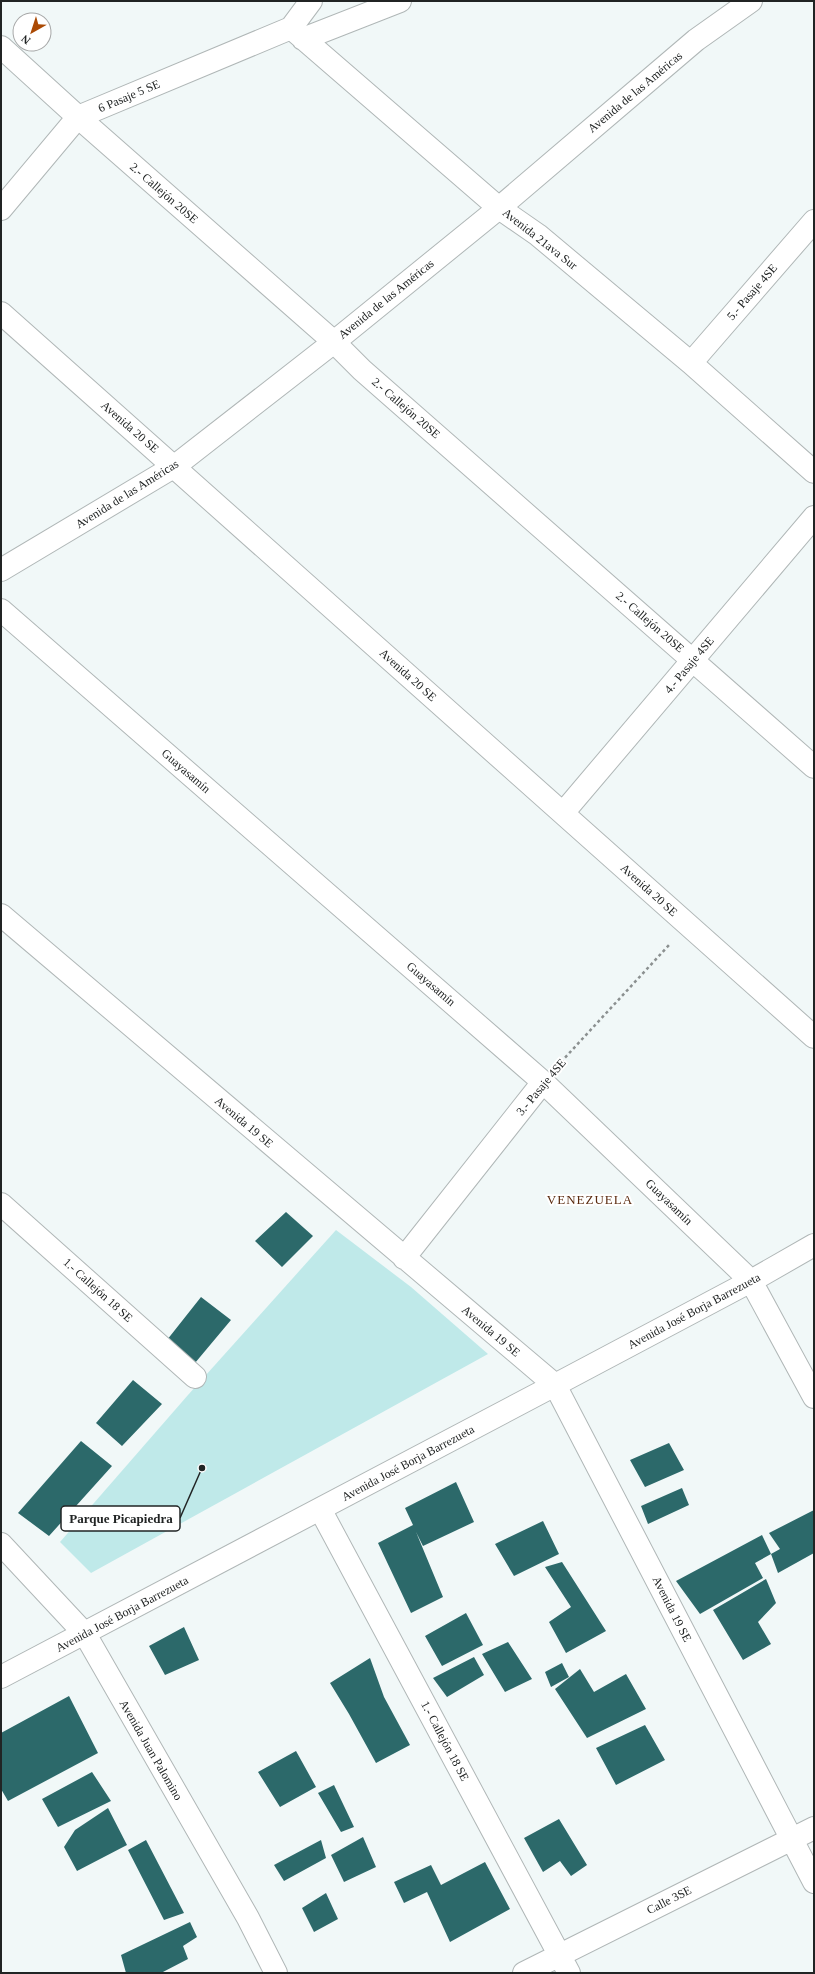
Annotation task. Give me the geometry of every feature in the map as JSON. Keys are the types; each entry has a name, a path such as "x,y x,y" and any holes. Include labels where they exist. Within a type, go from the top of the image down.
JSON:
{"street":[{"path":"297,33 311,1"},
{"name":"6 Pasaje 5 SE","path":"1,209 78,117 297,33 400,1"},
{"name":"Avenida de las Américas","path":"1,570 175,466 334,342 499,208 696,40 751,1"},
{"name":"Avenida 21ava Sur","path":"297,33 499,208 538,235 691,363 814,472"},
{"name":"2.- Callejón 20SE","path":"1,47 78,117 334,342 362,370 814,767"},
{"name":"5.- Pasaje 4SE","path":"691,363 814,221"},
{"name":"Avenida 20 SE","path":"1,313 175,466 814,1037"},
{"name":"4.- Pasaje 4SE","path":"563,813 814,517"},
{"name":"Guayasamín","path":"1,610 543,1082 751,1281 814,1397"},
{"name":"Avenida 19 SE","path":"1,915 555,1385 814,1882"},
{"name":"3.- Pasaje 4SE","path":"404,1258 543,1082"},
{"name":"1.- Callejón 18 SE","path":"1,1204 195,1376"},
{"name":"Avenida José Borja Barrezueta","path":"1,1677 751,1281 814,1245"},
{"name":"1.- Callejón 18 SE","path":"320,1509 564,1964"},
{"name":"Avenida Juan Palomino","path":"1,1544 85,1634 248,1918 276,1973"},
{"name":"Calle 3SE","path":"524,1973 564,1964 791,1839 814,1828"}],"path":[{"name":"3.- Pasaje 4SE","path":"543,1082 688,925"}],"shaded area":[{"path":"336,1230 411,1287 488,1354 91,1573 60,1542 188,1395"}],"building":[{"path":"286,1212 313,1236 282,1267 255,1241"},
{"path":"201,1297 231,1320 195,1363 167,1340"},
{"path":"133,1380 162,1404 122,1446 96,1423"},
{"path":"81,1441 112,1466 49,1536 18,1513"},
{"path":"669,1443 684,1470 645,1487 630,1460"},
{"path":"456,1482 474,1522 423,1546 416,1532 443,1597 411,1613 378,1543 413,1525 405,1508"},
{"path":"682,1488 689,1505 648,1524 641,1506"},
{"path":"814,1510 814,1553 778,1573 771,1554 780,1549 769,1533"},
{"path":"543,1521 559,1554 514,1576 495,1544"},
{"path":"762,1535 771,1554 755,1563 763,1578 700,1614 676,1581"},
{"path":"562,1562 606,1631 566,1653 549,1622 571,1607 545,1567"},
{"path":"766,1579 776,1603 758,1622 771,1644 743,1660 713,1610"},
{"path":"466,1613 483,1645 442,1666 425,1636"},
{"path":"184,1627 199,1660 165,1675 149,1646"},
{"path":"508,1642 532,1679 505,1692 482,1654"},
{"path":"474,1657 484,1675 447,1697 433,1678"},
{"path":"370,1658 384,1697 410,1745 376,1763 330,1683"},
{"path":"562,1663 569,1677 551,1687 545,1672"},
{"path":"580,1669 594,1692 626,1674 646,1709 587,1738 555,1689"},
{"path":"69,1696 98,1753 8,1801 1,1789 1,1733"},
{"path":"645,1725 665,1760 616,1785 596,1748"},
{"path":"296,1751 316,1787 280,1807 258,1772"},
{"path":"92,1772 111,1801 58,1827 42,1799"},
{"path":"334,1785 354,1827 341,1832 318,1793"},
{"path":"108,1808 127,1845 77,1871 64,1847 75,1830"},
{"path":"559,1819 587,1865 571,1876 560,1861 543,1872 524,1838"},
{"path":"363,1837 376,1867 344,1882 331,1855"},
{"path":"146,1840 184,1913 164,1920 128,1850"},
{"path":"321,1840 326,1858 284,1881 274,1865"},
{"path":"485,1862 510,1909 450,1942 427,1892 404,1903 394,1882 431,1865 441,1885"},
{"path":"326,1893 338,1919 314,1932 302,1908"},
{"path":"190,1922 197,1937 183,1946 188,1959 161,1973 126,1973 121,1955"}],"place":[{"name":"Parque Picapiedra","path":"202,1468"}],"district":[{"name":"VENEZUELA","path":"590,1199"}]}
